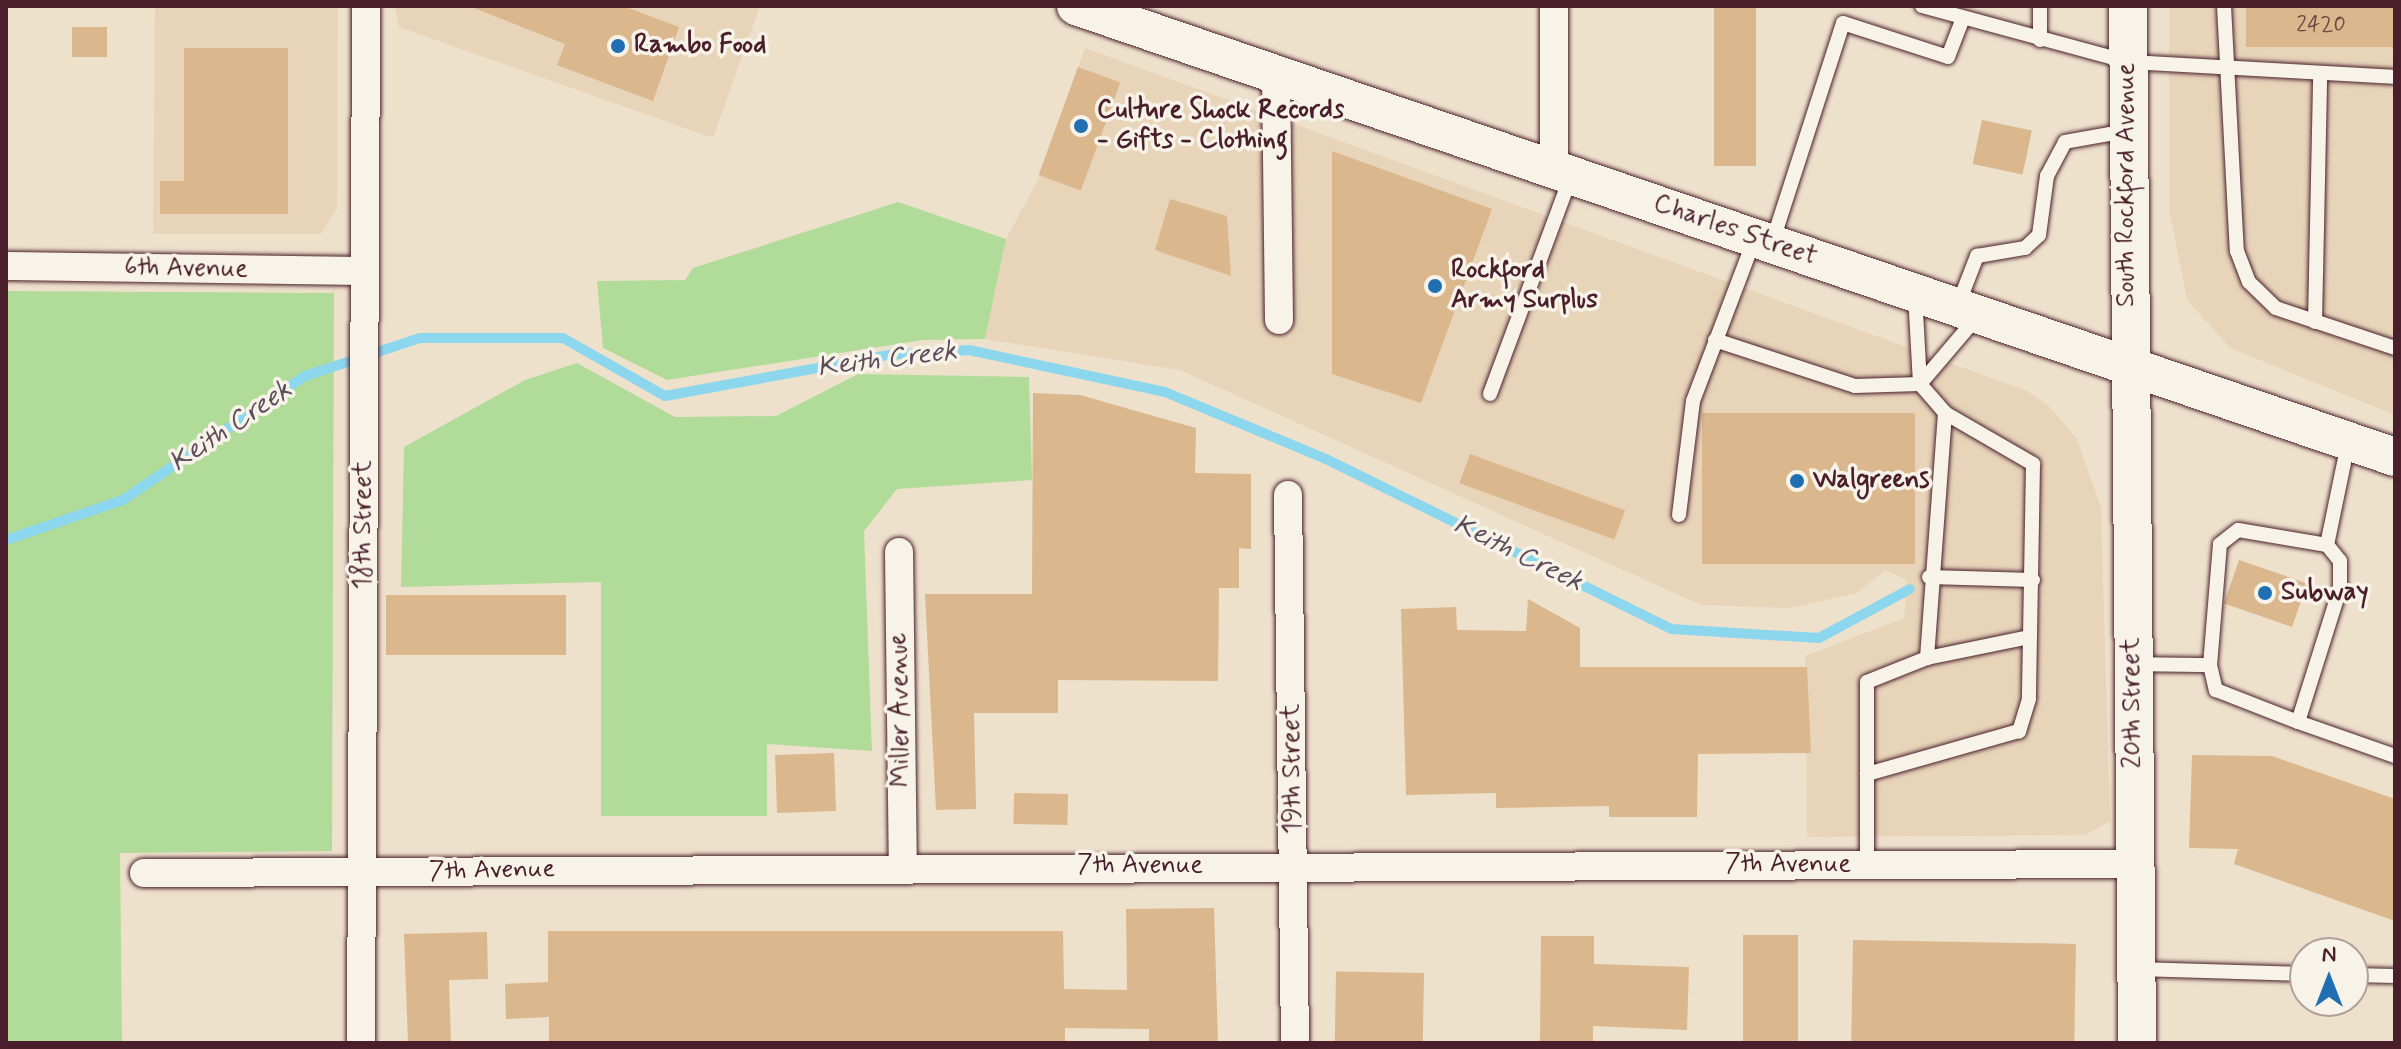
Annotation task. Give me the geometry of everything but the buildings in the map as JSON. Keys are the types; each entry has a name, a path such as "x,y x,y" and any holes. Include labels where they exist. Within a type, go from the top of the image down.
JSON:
{"main road":[{"name":"Charles Street","path":"1076,6 2395,457"},
{"name":"South Rockford Avenue","path":"2126,363 2128,6"},
{"name":"20th Street","path":"2126,363 2137,1043"}],"street":[{"name":"18th Street","path":"361,1043 366,6"},
{"path":"1554,6 1562,173"},
{"path":"1276,74 1279,320"},
{"name":"6th Avenue","path":"6,266 365,271"},
{"name":"19th Street","path":"1288,495 1295,1043"},
{"name":"Miller Avenue","path":"899,552 903,867"},
{"name":"7th Avenue","path":"144,873 903,867 2136,864"}],"lane":[{"path":"1922,6 1962,20 2128,62 2395,77"},
{"path":"2040,6 2040,40"},
{"path":"2224,6 2237,251 2249,282 2276,308 2395,348"},
{"path":"1679,515 1693,401 1715,340 1763,240 1843,23 1948,57 1962,20"},
{"path":"2315,322 2320,75"},
{"path":"1920,384 1968,311 1977,256 2025,248 2039,235 2052,157 2065,142 2128,131"},
{"path":"1490,394 1562,173"},
{"path":"1867,774 2019,731 2029,699 2033,464 1945,413 1920,384 1915,294"},
{"path":"1715,340 1855,386 1920,384"},
{"path":"1927,658 1929,577 1945,413"},
{"path":"2327,545 2349,441"},
{"path":"2298,722 2340,589 2340,561 2327,545 2258,528 2238,530 2220,544 2210,665 2216,690 2298,722 2395,756"},
{"path":"1929,577 2033,580"},
{"path":"1867,864 1867,682 1927,658 2029,637"},
{"path":"2132,663 2210,665"},
{"path":"2137,969 2289,974"},
{"path":"2369,975 2395,976"}],"shaded area":[{"path":"155,6 338,6 337,209 321,234 153,234"},
{"path":"395,6 760,6 713,138 399,27"},
{"path":"2169,6 2395,6 2395,415 2230,348 2187,300 2169,209"},
{"path":"1085,48 2027,391 2049,406 2077,439 2101,508 2110,821 2086,835 1807,837 1805,656 1904,618 1907,580 1885,570 1857,593 1790,608 1701,605 1180,370 985,339 1006,239 1040,176"}],"green space":[{"path":"898,202 1006,239 985,339 923,340 667,380 603,348 597,281 685,280 693,268"},
{"path":"6,291 334,293 332,851 120,853 122,1043 6,1043"},
{"path":"577,363 675,417 776,416 858,374 1029,377 1032,480 897,489 864,531 872,751 767,744 767,816 601,816 601,582 401,587 404,447 525,380"}],"waterway":[{"name":"Keith Creek","path":"6,540 123,500 305,376 420,338 563,338 665,396 889,355 969,350 1165,392 1326,459 1671,629 1819,638 1910,589"}],"place":[{"name":"Rambo Food","path":"618,46"},
{"name":"Culture Shock Records - Gifts - Clothing","path":"1081,126"},
{"name":"Rockford Army Surplus","path":"1435,286"},
{"name":"Walgreens","path":"1797,481"},
{"name":"Subway","path":"2265,593"}]}
